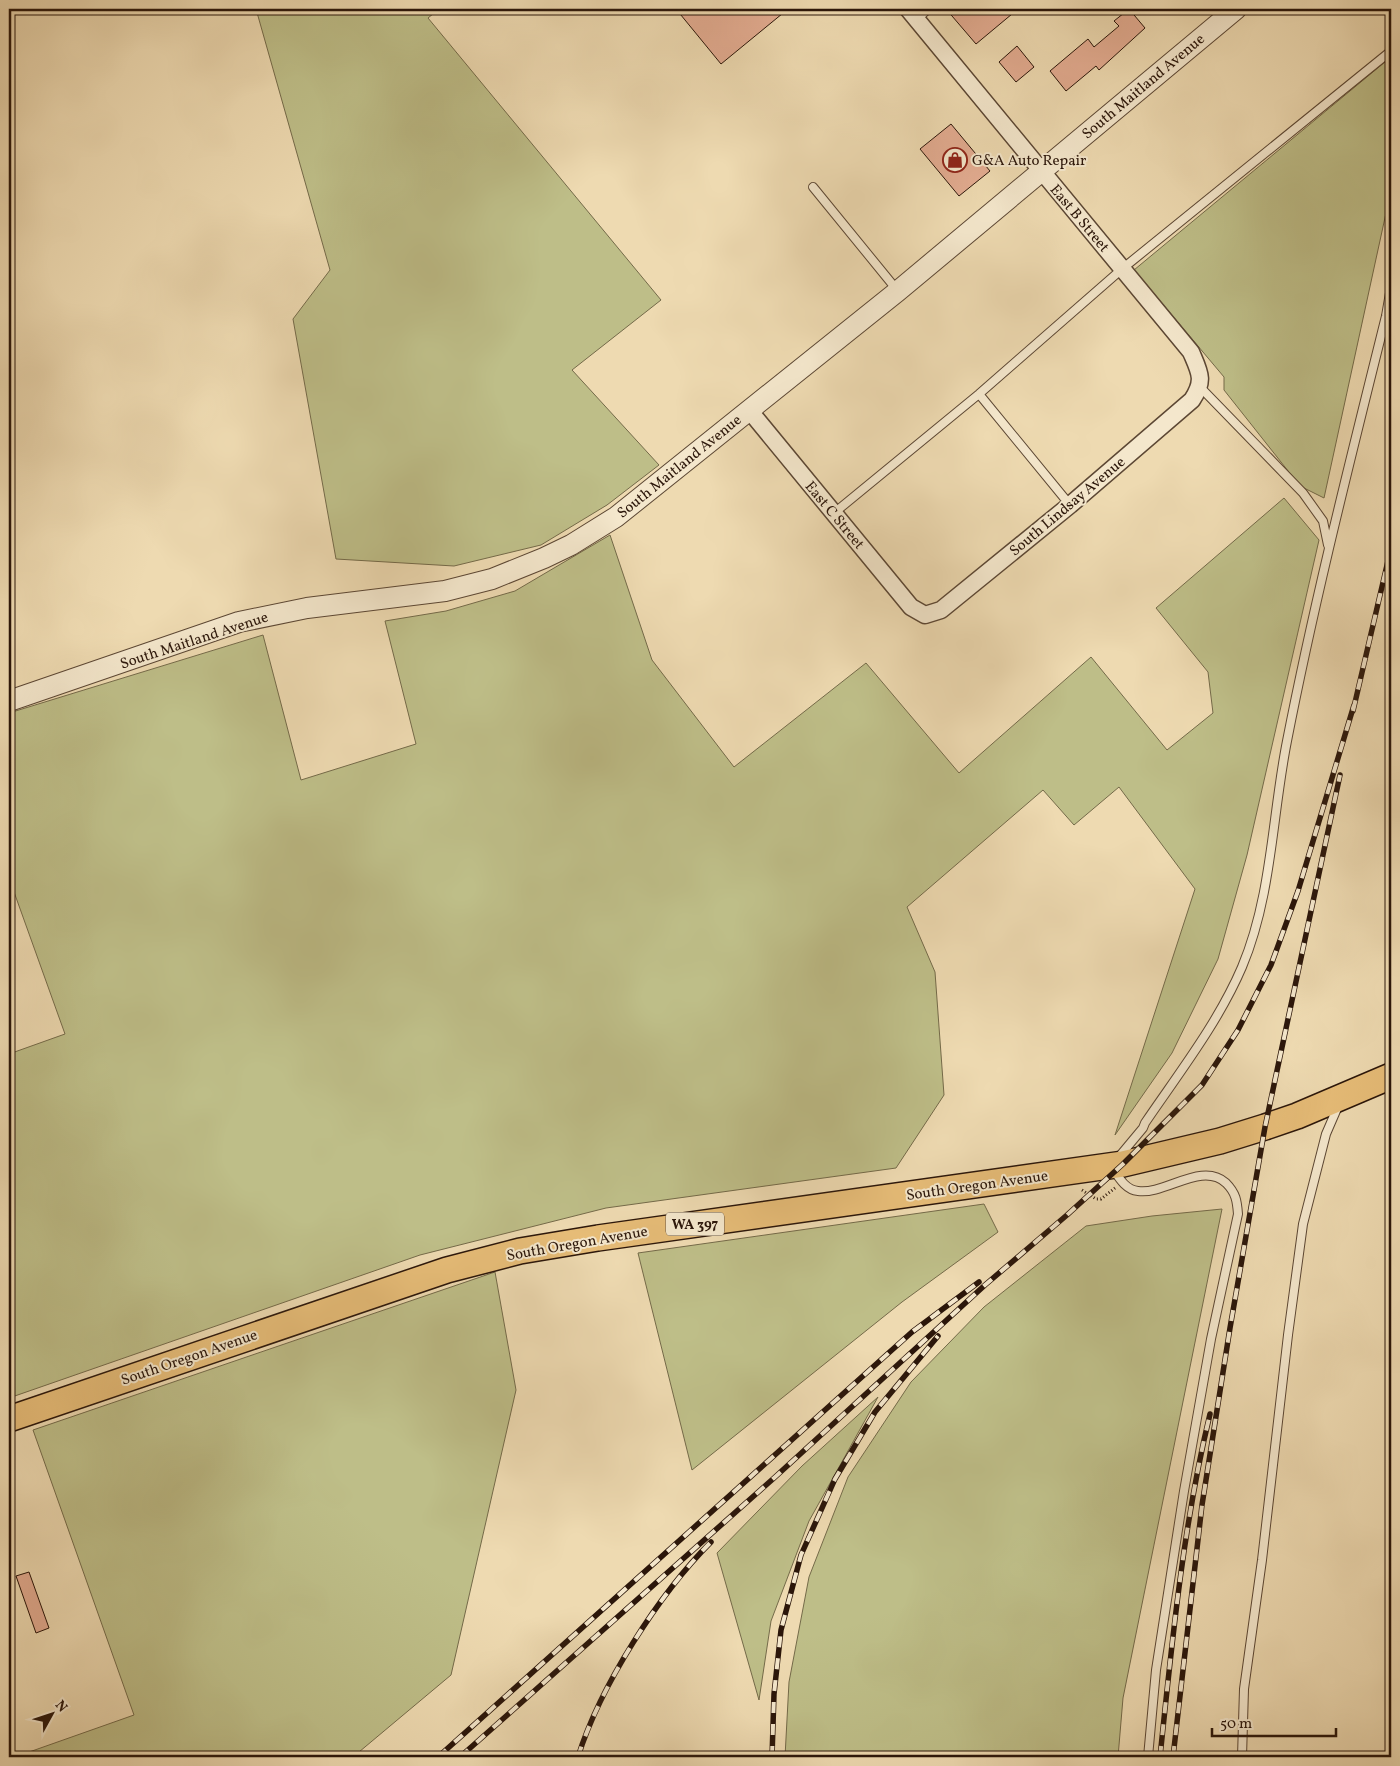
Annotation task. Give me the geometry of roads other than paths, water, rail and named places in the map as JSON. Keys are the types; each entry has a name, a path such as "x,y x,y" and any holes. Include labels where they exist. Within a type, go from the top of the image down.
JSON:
{"main road":[{"name":"South Oregon Avenue","path":"9,1419 413,1280 520,1251 598,1238 1111,1166 1220,1141 1297,1116 1391,1076"}],"street":[{"name":"South Maitland Avenue","path":"9,701 239,622 307,608 445,591 492,579 544,558 598,529 898,291 1236,9"},
{"name":"East B Street","path":"917,12 1041,170 1191,352 1199,370 1200,387"},
{"name":"South Lindsay Avenue","path":"925,615 941,610 1070,504 1192,400 1200,387"},
{"name":"East C Street","path":"749,410 912,607 925,615"}],"lane":[{"path":"834,513 979,394 1122,270 1391,51"},
{"path":"813,187 898,291"},
{"path":"1148,1757 1156,1670 1184,1491 1211,1339 1238,1214 1237,1200 1232,1189 1221,1179 1207,1175 1150,1190 1138,1191 1130,1188 1122,1181 1111,1166 1143,1128 1209,1030 1241,968 1255,930 1264,891 1286,743 1329,547 1386,316 1391,288"},
{"path":"1200,387 1303,493 1323,520 1329,547"},
{"path":"979,394 1070,504"},
{"path":"1242,1757 1244,1689 1262,1560 1288,1334 1304,1224 1326,1134 1342,1098"}],"railway":[{"path":"1353,711 1391,548"},
{"path":"460,1757 774,1478 985,1285 1067,1215 1123,1164 1202,1085 1238,1030 1271,965 1298,891 1354,705"},
{"path":"1173,1757 1202,1505 1230,1328 1265,1127 1340,775"},
{"path":"438,1757 912,1332 979,1282"},
{"path":"772,1757 774,1694 781,1630 801,1555 835,1479 875,1412 938,1336"},
{"path":"1160,1757 1185,1541 1210,1414"},
{"path":"578,1757 601,1701 633,1642 671,1588 711,1542"}],"place":[{"name":"G&A Auto Repair","path":"955,160"}]}
